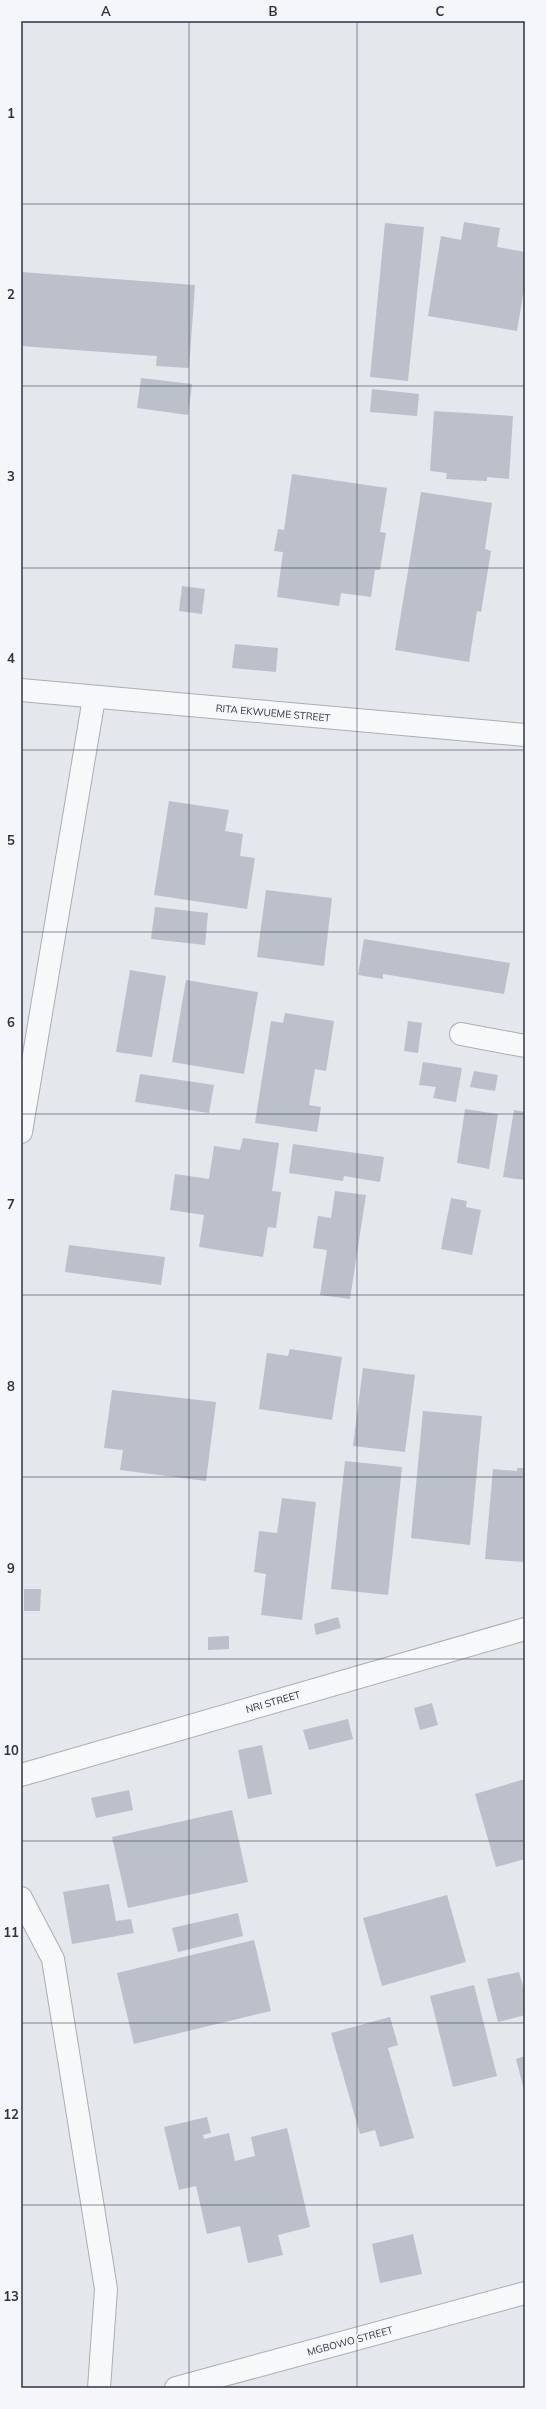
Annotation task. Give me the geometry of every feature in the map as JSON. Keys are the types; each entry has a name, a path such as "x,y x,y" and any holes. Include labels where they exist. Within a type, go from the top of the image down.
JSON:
{"street":[{"name":"RITA EKWUEME STREET","path":"21,690 94,698 525,735"},
{"path":"21,1132 94,698"},
{"path":"461,1034 525,1046"},
{"name":"NRI STREET","path":"21,1775 525,1629"},
{"path":"21,1898 53,1959 104,2273 106,2289 99,2388"},
{"name":"MGBOWO STREET","path":"176,2388 525,2293"}],"building":[{"path":"464,222 500,228 497,247 525,252 525,283 517,331 428,316 441,236 461,240"},
{"path":"385,223 424,227 408,381 370,377"},
{"path":"21,272 195,285 189,368 156,366 157,356 21,346"},
{"path":"141,378 192,384 188,415 137,408"},
{"path":"372,389 419,394 417,416 370,412"},
{"path":"434,411 513,416 509,479 487,477 487,481 446,479 447,473 430,471"},
{"path":"292,474 387,488 380,532 386,533 380,570 375,570 371,597 341,593 339,606 277,597 283,552 274,551 278,529 284,530"},
{"path":"421,492 492,503 485,549 491,551 481,612 477,611 469,662 395,650"},
{"path":"182,586 205,589 202,614 179,611"},
{"path":"235,644 278,648 276,672 232,668"},
{"path":"169,801 229,810 225,831 243,834 240,856 255,858 247,909 154,895"},
{"path":"266,890 332,898 324,966 257,957"},
{"path":"155,907 208,913 205,945 151,939"},
{"path":"364,939 510,963 504,994 383,974 383,979 358,975"},
{"path":"130,970 166,976 152,1057 116,1052"},
{"path":"186,980 258,992 244,1074 172,1062"},
{"path":"285,1013 334,1021 326,1071 315,1069 309,1105 321,1107 317,1132 255,1123 271,1021 283,1023"},
{"path":"408,1021 422,1023 418,1053 404,1051"},
{"path":"423,1062 462,1068 456,1102 433,1098 436,1087 419,1085"},
{"path":"474,1071 498,1075 495,1091 470,1087"},
{"path":"140,1074 214,1085 209,1113 135,1102"},
{"path":"465,1109 498,1114 489,1169 457,1163"},
{"path":"514,1110 525,1112 525,1180 503,1177"},
{"path":"243,1138 279,1143 272,1191 281,1192 276,1228 268,1227 263,1257 199,1247 204,1215 170,1210 175,1174 209,1179 214,1146 240,1150"},
{"path":"293,1144 384,1157 380,1182 344,1176 343,1181 289,1173"},
{"path":"335,1191 366,1195 350,1299 320,1295 327,1250 313,1248 318,1216 331,1218"},
{"path":"451,1198 467,1201 466,1207 481,1210 472,1255 441,1249"},
{"path":"69,1245 165,1257 161,1285 65,1272"},
{"path":"290,1349 342,1357 332,1420 259,1409 267,1353 288,1356"},
{"path":"363,1368 415,1375 405,1452 353,1446"},
{"path":"112,1390 216,1402 206,1481 120,1470 123,1450 104,1448"},
{"path":"423,1411 482,1416 470,1545 411,1538"},
{"path":"345,1461 402,1467 388,1595 331,1589"},
{"path":"517,1468 525,1468 525,1562 485,1559 493,1469 517,1471"},
{"path":"282,1498 316,1502 302,1620 261,1615 266,1574 254,1572 259,1531 277,1533"},
{"path":"24,1589 41,1589 40,1611 24,1611"},
{"path":"338,1617 341,1628 316,1635 314,1624"},
{"path":"229,1636 229,1649 208,1650 208,1637"},
{"path":"432,1703 438,1725 420,1730 414,1708"},
{"path":"348,1719 353,1739 309,1750 303,1730"},
{"path":"262,1745 272,1794 248,1799 238,1750"},
{"path":"525,1779 525,1859 496,1867 475,1794"},
{"path":"129,1790 133,1810 96,1818 91,1798"},
{"path":"232,1810 248,1882 128,1908 112,1837"},
{"path":"109,1884 116,1921 131,1919 134,1933 72,1944 63,1892"},
{"path":"447,1895 466,1962 382,1986 363,1918"},
{"path":"238,1913 243,1936 178,1952 172,1928"},
{"path":"254,1940 271,2011 134,2044 117,1973"},
{"path":"519,1972 525,1993 525,2015 498,2022 487,1979"},
{"path":"474,1985 497,2076 453,2087 430,1996"},
{"path":"390,2017 398,2045 388,2048 414,2138 380,2147 375,2130 360,2134 331,2033"},
{"path":"525,2056 525,2090 524,2090 516,2059"},
{"path":"207,2117 211,2133 203,2135 204,2139 229,2133 235,2161 255,2156 251,2137 287,2128 310,2227 278,2235 283,2255 248,2263 240,2226 207,2234 196,2186 179,2190 164,2127"},
{"path":"413,2234 422,2274 380,2283 372,2244"}]}
